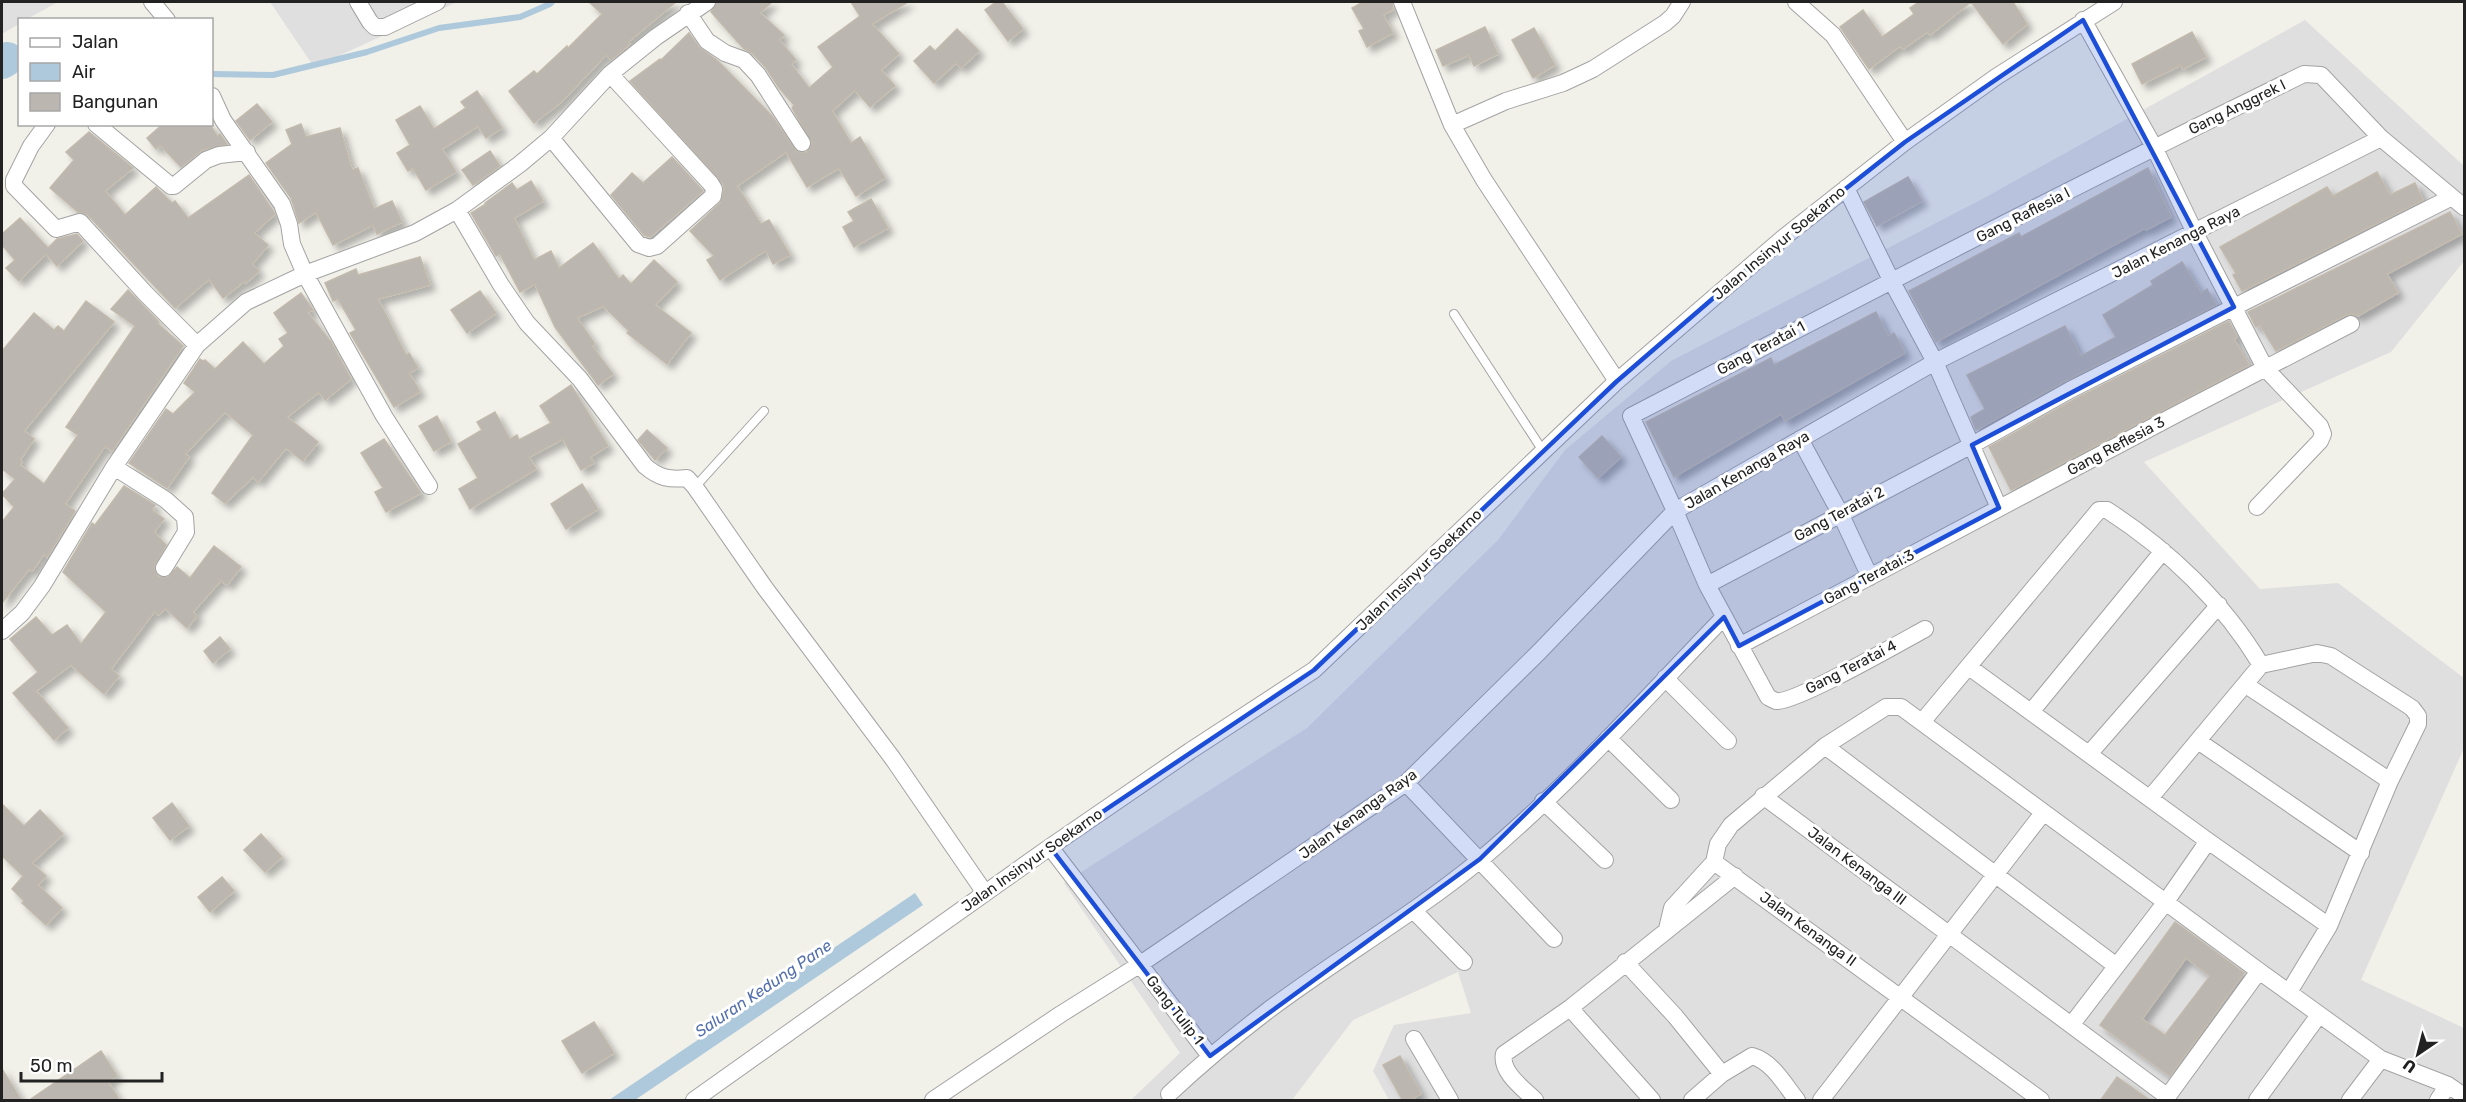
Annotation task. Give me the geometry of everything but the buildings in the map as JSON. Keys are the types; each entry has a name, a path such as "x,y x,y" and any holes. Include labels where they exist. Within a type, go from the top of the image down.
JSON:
{"street":[{"path":"152,2 165,18"},
{"path":"358,2 375,27 385,27 437,2"},
{"path":"2,632 22,613 42,586 114,467 197,345 246,302 305,274 415,232 457,210 551,138 610,74 688,13 706,2"},
{"path":"1402,2 1452,125 1484,180 1613,375"},
{"path":"1452,125 1506,101 1563,83 1593,69 1665,23 1673,16 1682,2"},
{"path":"1797,2 1833,35 1897,131"},
{"name":"Jalan Insinyur Soekarno","path":"694,1101 1050,847 1314,670 1543,452 1613,375 1846,188 1897,131 1996,77 2087,9 2114,2"},
{"path":"2087,9 2195,233 2265,368 2320,426 2323,434 2315,447 2257,507"},
{"path":"688,13 707,41 724,53 744,60 758,75 802,143"},
{"path":"551,138 638,244 649,248 657,246 713,196 714,189 711,184 610,74"},
{"name":"Gang Anggrek l","path":"2154,147 2304,74 2321,75 2380,138"},
{"path":"213,99 223,120 248,152 282,204 292,243 305,274 384,416 429,486"},
{"path":"46,126 31,146 14,180 14,186 56,229 80,222 145,293 197,345"},
{"path":"98,126 171,186 206,160 219,154 248,152"},
{"path":"2380,138 2458,202"},
{"name":"Jalan Kenanga Raya","path":"933,1101 1406,783 1539,652 1676,510 1935,362 2380,138"},
{"name":"Gang Raflesia l","path":"1891,280 2004,225 2154,147"},
{"path":"1846,188 1891,280 1935,362 1999,508"},
{"name":"Gang Teratai 2","path":"1707,585 1972,445 2070,390 2234,307 2458,202"},
{"path":"457,210 501,285 528,323 580,379 645,466 668,480 687,478 695,488 765,588 893,759 985,893"},
{"name":"Gang Teratai 1","path":"1676,510 1631,416 1891,280"},
{"name":"Gang Reflesia 3","path":"1999,508 2351,324"},
{"path":"1800,440 1840,513 1870,577"},
{"path":"114,467 166,500 185,517 186,532 164,568"},
{"name":"Gang Teratai.3","path":"1739,646 1999,508"},
{"path":"1676,510 1707,585 1739,646"},
{"path":"1922,722 2098,510 2107,510 2163,551 2219,605 2248,643 2261,665"},
{"path":"2031,712 2163,551"},
{"path":"2089,754 2219,605"},
{"path":"1169,1094 1210,1056 1268,1011 1413,911 1480,859 1544,801 1608,738 1724,617"},
{"name":"Gang Teratai 4","path":"1739,646 1768,697 1776,701 1786,700 1817,687 1925,629"},
{"path":"2150,798 2261,665 2316,653 2331,656 2412,708 2418,716 2418,724 2390,781 2329,926 2289,992"},
{"path":"1969,667 2208,842 2329,926"},
{"path":"1665,678 1728,741"},
{"path":"2246,685 2390,781"},
{"path":"1667,929 1672,908 1714,862 1722,835 1731,825 1825,746 1886,707 1901,707 2319,1016 2381,1059 2443,1096 2464,1096"},
{"path":"1608,738 1671,800"},
{"path":"2198,741 2361,852"},
{"path":"1825,746 2115,965"},
{"path":"1406,783 1554,939"},
{"name":"Jalan Kenanga III","path":"1763,796 2072,1024 2166,1099"},
{"path":"1544,801 1605,860"},
{"path":"1821,1101 2043,813"},
{"path":"2072,1024 2115,965 2165,903 2208,842"},
{"name":"Gang Tulip 1","path":"1050,847 1210,1056"},
{"name":"Jalan Kenanga II","path":"1714,862 1902,997 2041,1101"},
{"path":"1535,1101 1508,1072 1502,1061 1503,1054 1570,1008 1735,876"},
{"path":"1413,911 1464,962"},
{"path":"1625,962 1675,1016 1722,1074"},
{"path":"2166,1099 2259,971"},
{"path":"1570,1008 1652,1101"},
{"path":"2257,1101 2319,1016"},
{"path":"1414,1040 1450,1101"},
{"path":"1692,1101 1722,1074 1752,1056 1770,1066 1797,1101"},
{"path":"2350,1101 2381,1059"}],"lane":[{"path":"1454,314 1543,452"},
{"path":"695,488 764,411"}],"highlighted area":[{"path":"2083,20 2234,307 1972,445 1999,508 1739,646 1724,617 1480,859 1210,1056 1050,847 1314,670 1616,382 1783,238 1905,142"}],"shaded area":[{"path":"2,2 58,2 29,18 18,18 18,25 2,34"},
{"path":"270,2 457,2 314,67"},
{"path":"2305,20 2464,166 2464,261 2391,352 2144,462 2260,589 2338,583 2464,678 2464,748 2361,980 2464,1028 2464,1100 1389,1100 1373,1071 1394,1025 1471,1013 1458,972 1353,1020 1292,1100 1132,1099 1180,1053 1064,883 1307,728 1498,540 1565,450 1671,361 1984,198"}],"water":[{"path":"915,893 923,905 635,1100 609,1100"}],"waterway":[{"path":"213,74 273,75 367,52 439,28 520,17 552,2"},
{"path":"7,59 18,60"},
{"path":"2,62 7,59"}],"water label":[{"name":"Saluran Kedung Pane","path":"763,988"}]}
